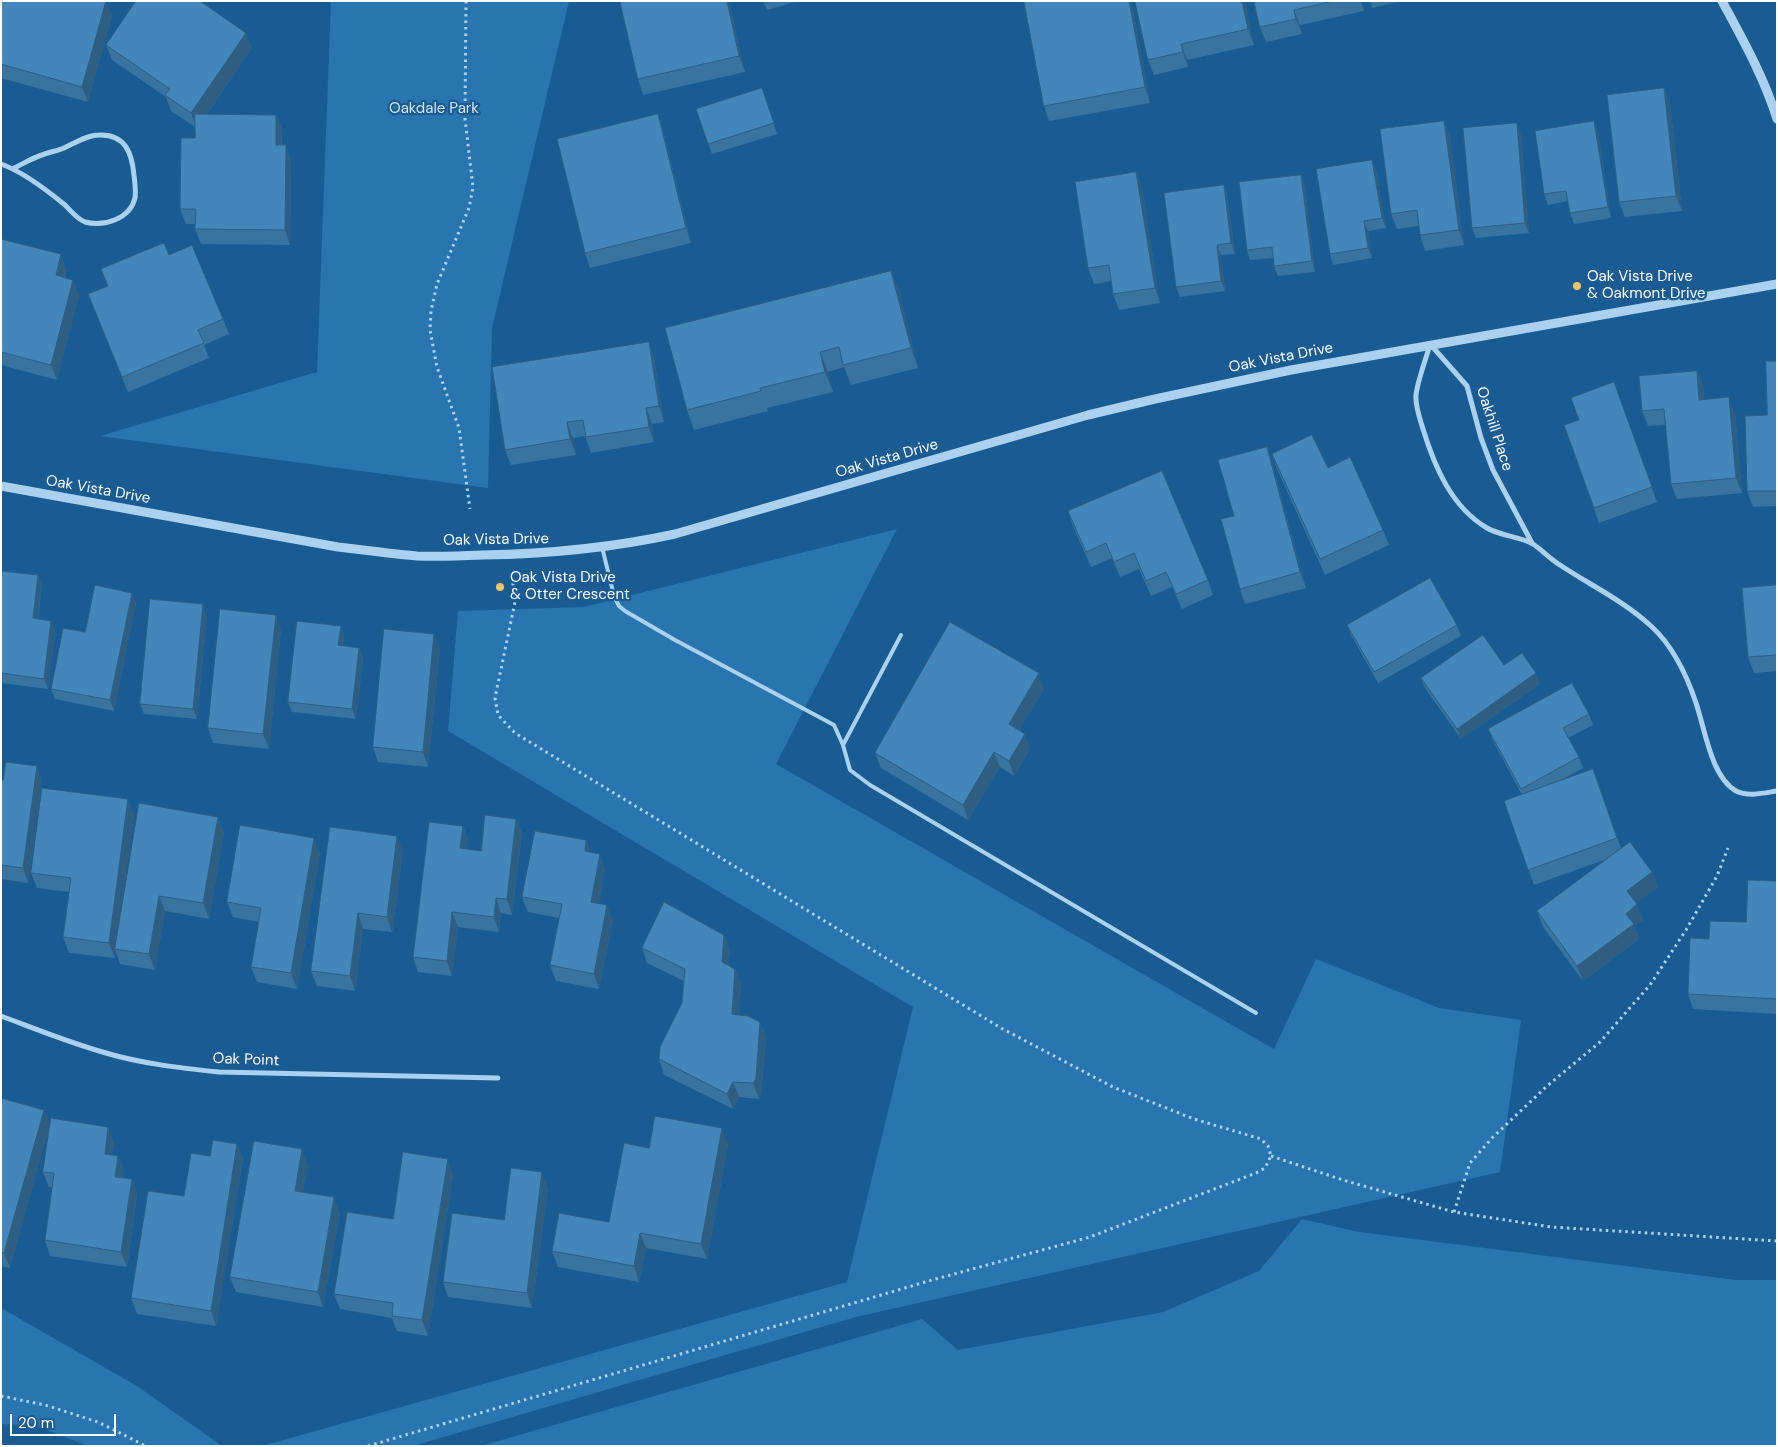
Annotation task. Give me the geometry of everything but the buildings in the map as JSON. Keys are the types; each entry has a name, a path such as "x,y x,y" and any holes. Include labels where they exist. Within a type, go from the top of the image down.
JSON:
{"street":[{"path":"1722,1 1752,56 1777,119"},
{"path":"1,164 14,168 65,205 83,221 94,224 113,221 129,211 135,200 136,190 128,148 119,140 110,136 100,134 90,136 61,149 42,154 14,168"},
{"name":"Oak Vista Drive","path":"1,486 338,547 419,556 556,553 633,543 675,534 1088,415 1274,373 1777,284"},
{"name":"Oakhill Place","path":"1430,344 1416,396 1421,423 1429,449 1439,473 1451,494 1487,528 1532,544 1558,564 1606,593 1651,626 1669,647 1679,664 1696,703 1714,761 1721,777 1738,792 1753,794 1777,791"},
{"name":"Oakhill Place","path":"1430,344 1467,386 1481,438 1493,470 1532,544"},
{"name":"Oak Point","path":"1,1016 107,1054 184,1068 227,1073 498,1078"}],"lane":[{"path":"602,547 614,596 619,606 675,640 834,725 850,770 870,786 1256,1013"},
{"path":"843,746 901,635"}],"path":[{"path":"466,1 465,120 473,187 469,208 437,284 431,311 430,330 437,367 459,428 470,509"},
{"path":"368,1446 932,1280 1090,1237 1256,1173 1265,1168 1271,1156 1268,1146 1261,1139 1194,1119 1113,1087 1001,1028 515,732 498,715 495,698 515,602 514,584"},
{"path":"1454,1212 1470,1163 1492,1138 1548,1086 1600,1042 1650,985 1717,876 1728,848"},
{"path":"1271,1156 1343,1180 1454,1212 1550,1227 1777,1241"},
{"path":"1,1396 45,1405 98,1422 146,1446"}],"green space":[{"name":"Oakdale Park","path":"331,1 569,1 492,328 488,488 100,436 317,372"},
{"path":"897,529 776,764 1274,1049 1316,959 1439,1008 1521,1020 1500,1172 856,1317 413,1446 262,1446 847,1282 913,1007 448,731 458,611 584,607"},
{"path":"1302,1219 1359,1232 1736,1280 1777,1280 1777,1446 481,1446 922,1319 958,1350 1163,1312 1259,1271"},
{"path":"1,1308 137,1386 222,1446 88,1446 36,1426 1,1424"}],"place":[{"name":"Oak Vista Drive & Oakmont Drive","path":"1577,286"},
{"name":"Oak Vista Drive & Otter Crescent","path":"500,587"}]}
